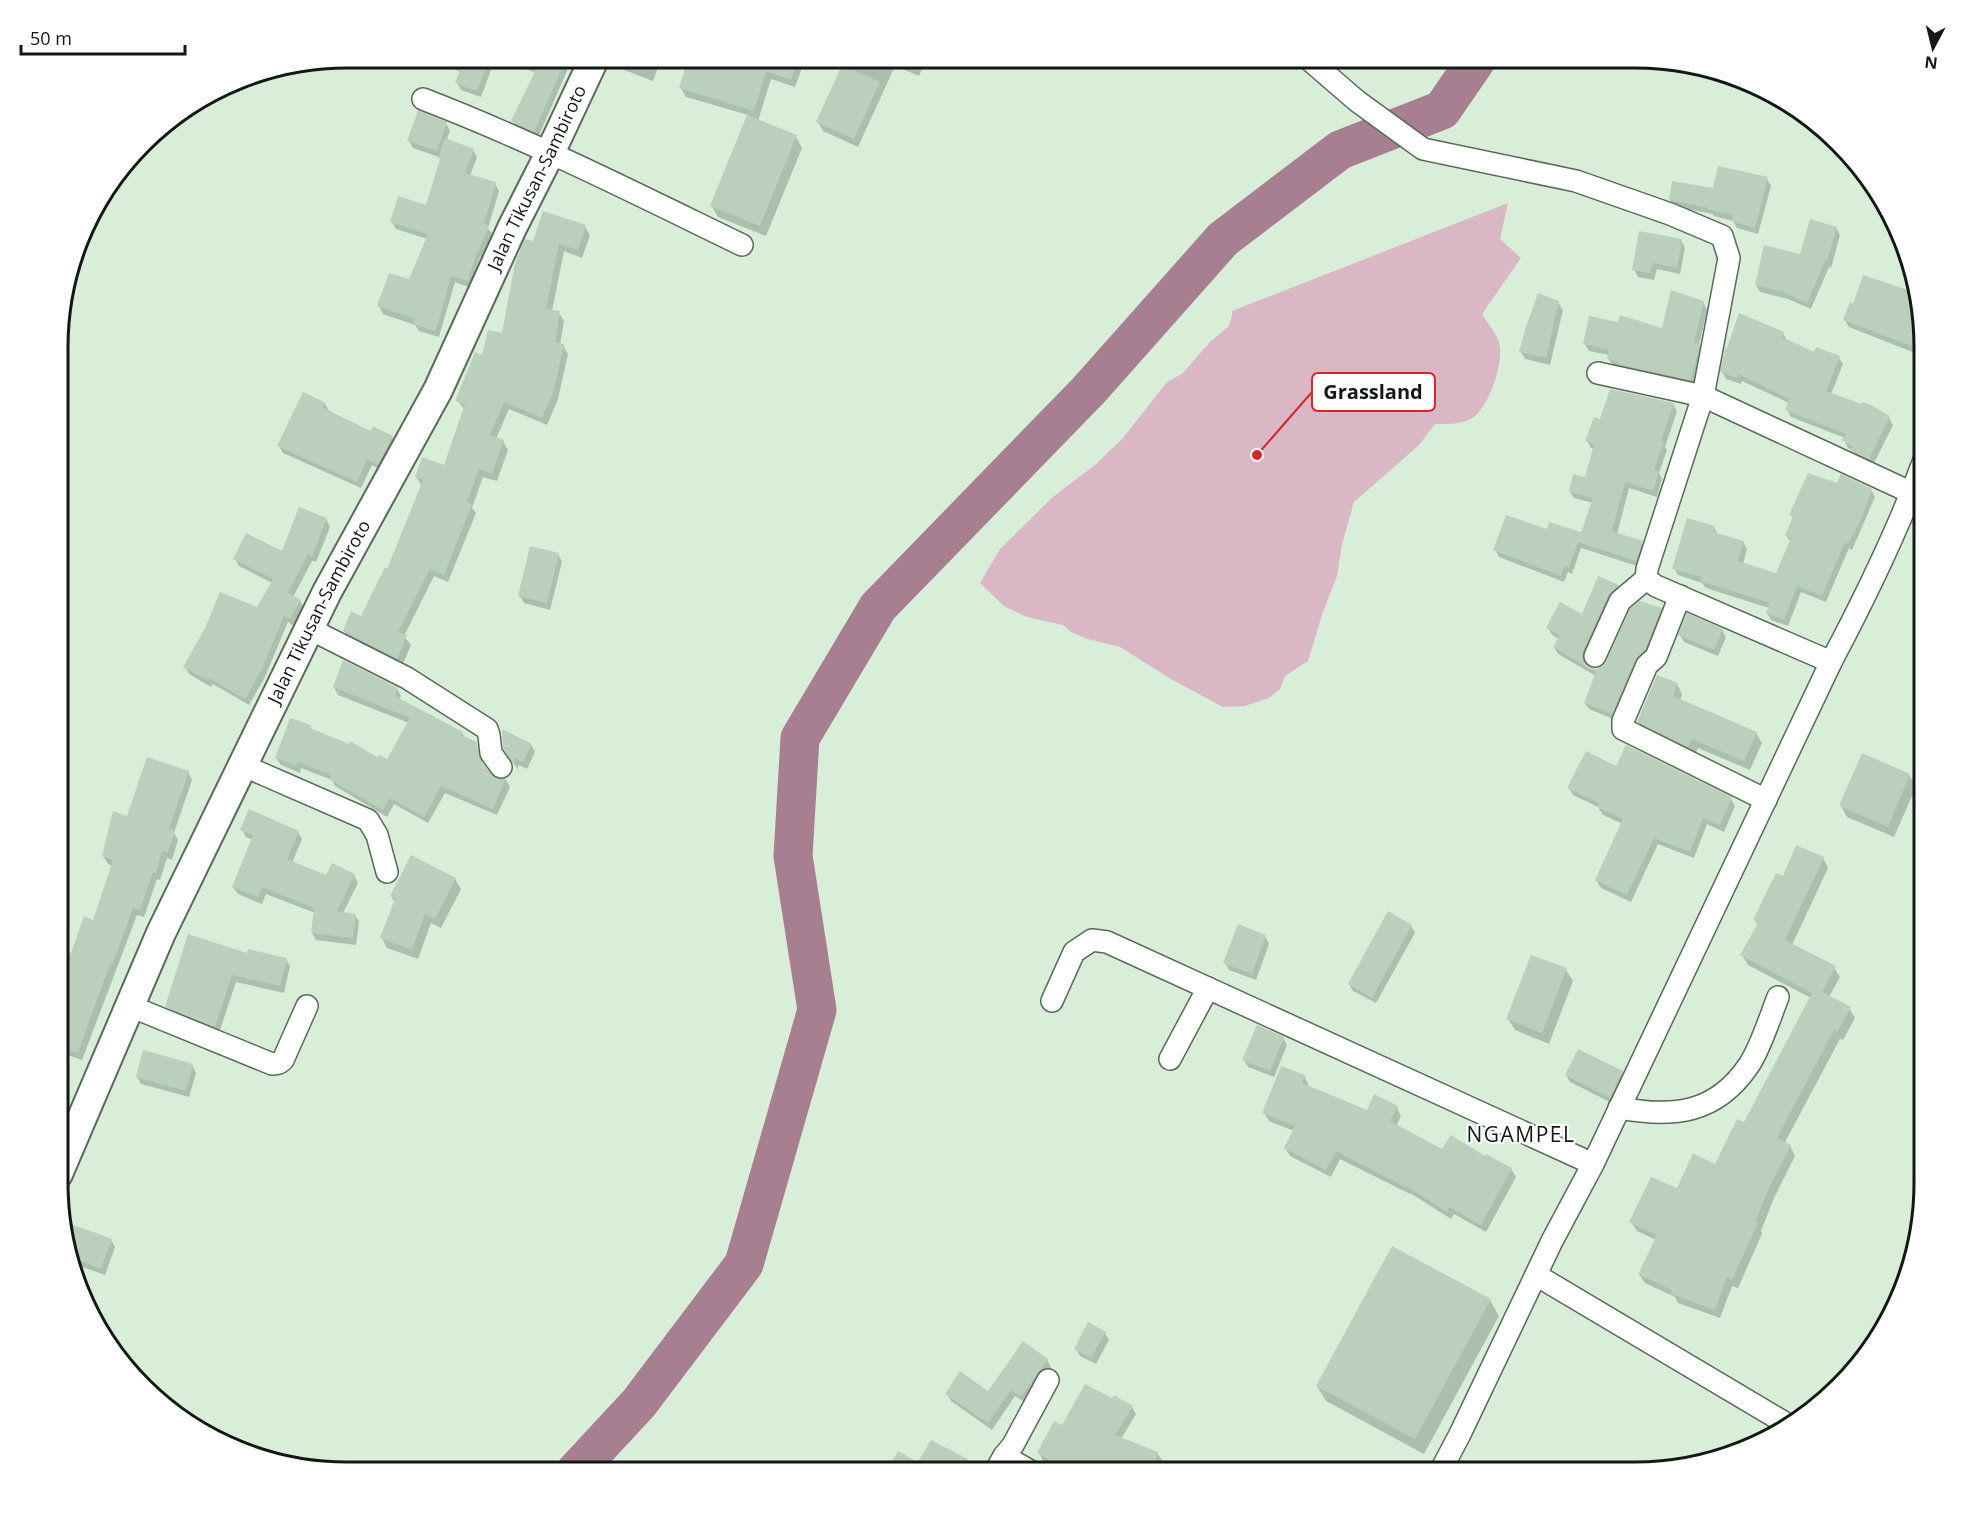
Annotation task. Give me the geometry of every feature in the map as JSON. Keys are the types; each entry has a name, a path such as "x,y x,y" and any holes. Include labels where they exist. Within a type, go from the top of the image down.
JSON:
{"street":[{"name":"Jalan Tikusan-Sambiroto","path":"68,1137 130,1006 160,933 327,592 438,390 589,68"},
{"path":"1319,68 1357,101 1423,149 1576,181 1670,214 1722,236 1729,258 1703,396 1647,569 1646,579 1620,601 1594,656"},
{"path":"423,99 471,117 550,153 742,245"},
{"path":"1598,373 1703,396 1912,494"},
{"path":"1446,1462 1536,1275 1593,1164 1831,662 1873,582 1914,488"},
{"path":"1646,579 1680,597 1831,662"},
{"path":"1680,597 1656,657 1647,665 1623,721 1623,729 1766,800"},
{"path":"310,629 407,678 486,729 491,753 501,767"},
{"path":"242,765 368,820 377,835 387,872"},
{"path":"1052,1000 1074,952 1092,940 1107,942 1593,1164"},
{"path":"1170,1059 1208,988"},
{"path":"1619,1108 1664,1114 1694,1108 1720,1096 1750,1063 1778,997"},
{"path":"130,1006 272,1064 283,1060 307,1006"},
{"path":"1536,1275 1781,1420"},
{"path":"1001,1462 1048,1380"}],"shaded area":[{"path":"1508,203 1500,239 1521,258 1482,314 1495,334 1500,347 1494,384 1486,402 1471,419 1456,423 1435,424 1419,445 1354,502 1342,544 1337,576 1308,661 1285,676 1280,689 1269,698 1245,706 1223,707 1171,679 1120,647 1088,639 1071,632 1063,625 1027,617 1004,606 980,583 1000,549 1054,496 1095,465 1123,438 1167,382 1182,374 1210,342 1229,326 1232,311"}],"building":[{"path":"461,68 486,68 477,91 455,83"},
{"path":"537,68 562,68 534,132 511,121"},
{"path":"685,68 795,68 791,80 766,71 754,111 679,88"},
{"path":"841,68 849,68 880,82 854,139 816,122"},
{"path":"418,110 447,122 437,151 407,141"},
{"path":"747,115 797,135 760,226 710,206"},
{"path":"445,138 474,149 465,173 496,182 484,224 489,226 477,251 468,281 451,276 436,331 413,324 415,319 377,306 389,273 409,279 428,234 390,222 398,196 426,205"},
{"path":"1718,166 1768,177 1755,228 1732,221 1733,215 1669,200 1672,181 1713,188"},
{"path":"543,211 586,225 578,250 559,244 546,309 560,311 555,342 564,344 554,390 542,418 504,402 490,435 504,440 492,474 479,469 467,502 472,504 444,575 430,569 398,632 407,635 397,659 343,631 351,611 361,616 385,567 387,569 423,480 415,477 422,457 444,465 465,404 455,401 475,352 482,355 488,330 502,333 515,263 525,239 533,241"},
{"path":"1810,219 1837,227 1827,261 1825,261 1807,303 1783,292 1755,285 1764,245 1800,254"},
{"path":"1639,231 1682,239 1677,268 1653,263 1650,273 1632,270"},
{"path":"1863,275 1908,290 1913,328 1914,339 1911,346 1843,320 1850,302 1853,304"},
{"path":"1671,290 1704,301 1694,343 1700,344 1691,380 1617,364 1618,362 1607,358 1609,350 1583,344 1589,316 1618,322 1620,315 1662,328"},
{"path":"1538,293 1559,301 1546,358 1519,352"},
{"path":"1739,313 1784,332 1782,337 1814,352 1816,347 1840,356 1826,391 1871,405 1890,416 1869,459 1851,451 1853,447 1842,440 1846,434 1785,410 1789,399 1738,374 1737,378 1720,372 1725,348 1727,348"},
{"path":"1610,389 1674,403 1654,470 1659,471 1653,491 1625,482 1612,531 1643,541 1636,561 1578,542 1569,567 1564,566 1561,576 1493,550 1506,515 1547,529 1549,522 1581,532 1593,498 1569,492 1573,474 1585,477 1594,444 1585,441 1594,417 1600,419"},
{"path":"303,392 326,403 323,408 371,431 373,426 393,436 378,465 367,459 357,482 277,446"},
{"path":"1808,473 1837,483 1841,474 1872,489 1861,520 1848,544 1845,542 1822,596 1797,586 1784,620 1766,613 1770,603 1700,581 1702,577 1672,569 1687,518 1715,526 1713,532 1744,541 1738,561 1776,573 1791,538 1785,535 1793,517 1789,515"},
{"path":"299,507 327,518 312,556 308,554 288,593 301,600 290,619 284,616 262,669 245,699 209,678 207,680 183,667 205,628 220,592 257,607 273,579 233,559 246,533 282,551"},
{"path":"530,546 559,553 547,603 518,596"},
{"path":"1598,576 1619,585 1608,596 1583,651 1582,658 1589,667 1597,669 1606,662 1630,609 1640,601 1662,608 1645,650 1635,660 1612,714 1584,703 1596,672 1553,647 1560,635 1546,628 1560,602 1582,614"},
{"path":"1687,613 1723,629 1714,650 1678,635"},
{"path":"343,660 398,688 395,696 463,732 461,735 477,742 480,760 491,774 496,779 506,778 493,809 441,786 424,817 390,798 383,810 329,779 331,775 297,762 296,766 275,758 290,718 311,725 310,728 349,744 350,741 377,757 379,755 387,759 410,718 333,687"},
{"path":"1657,675 1678,683 1673,696 1757,732 1744,761 1692,739 1688,747 1637,722"},
{"path":"502,729 532,744 523,762 515,758 513,763 503,748"},
{"path":"1626,745 1732,797 1720,825 1703,818 1690,852 1654,838 1627,895 1595,880 1623,819 1597,807 1599,803 1567,788 1586,751 1616,766"},
{"path":"1862,753 1910,774 1888,827 1839,806"},
{"path":"147,757 189,771 169,829 175,831 168,852 162,851 156,873 153,872 140,910 133,908 78,1053 68,1050 68,952 71,953 84,916 93,920 113,860 102,856 113,811 127,816"},
{"path":"249,809 299,831 287,859 326,875 332,863 355,874 337,911 356,914 353,938 311,933 314,908 262,887 258,897 232,887 253,835 240,830"},
{"path":"1796,845 1824,857 1785,940 1836,966 1822,992 1851,1007 1837,1032 1834,1030 1777,1138 1791,1145 1769,1188 1755,1222 1758,1223 1732,1280 1727,1277 1715,1310 1671,1294 1672,1290 1638,1274 1657,1235 1629,1222 1651,1177 1677,1188 1693,1153 1715,1164 1737,1119 1744,1122 1812,993 1740,955 1758,923 1753,920 1776,873 1783,876"},
{"path":"411,855 456,878 435,919 425,914 412,950 380,938 395,899 390,896"},
{"path":"1388,911 1412,925 1372,998 1348,984"},
{"path":"1238,924 1266,935 1252,974 1223,963"},
{"path":"188,934 247,953 248,949 287,958 280,986 232,975 215,1027 165,1007"},
{"path":"1531,955 1567,968 1542,1033 1506,1019"},
{"path":"1257,1025 1284,1037 1270,1071 1242,1060"},
{"path":"1578,1049 1623,1071 1610,1098 1565,1075"},
{"path":"143,1050 193,1064 186,1091 136,1077"},
{"path":"1281,1066 1305,1075 1302,1083 1367,1110 1374,1094 1398,1106 1390,1121 1442,1149 1451,1135 1485,1156 1486,1154 1512,1168 1481,1225 1449,1207 1447,1212 1406,1186 1336,1151 1326,1170 1284,1148 1295,1126 1262,1113"},
{"path":"71,1224 112,1239 101,1269 79,1260"},
{"path":"1392,1246 1491,1299 1415,1439 1316,1386"},
{"path":"1088,1322 1106,1332 1091,1358 1074,1349"},
{"path":"1023,1341 1048,1359 1021,1397 1011,1390 988,1423 945,1394 960,1371 988,1391"},
{"path":"1085,1384 1112,1398 1114,1395 1133,1406 1115,1435 1158,1452 1154,1462 1055,1462 1037,1453 1054,1421 1062,1425"},
{"path":"931,1440 968,1459 966,1462 918,1462"},
{"path":"898,1451 918,1462 892,1462"}],"waterway":[{"path":"584,1462 639,1403 744,1264 817,1010 793,856 800,738 878,607 1089,390 1223,239 1340,150 1442,110 1471,68"}],"place":[{"name":"Grassland","path":"1257,455"}],"district":[{"name":"NGAMPEL","path":"1521,1135"}]}
